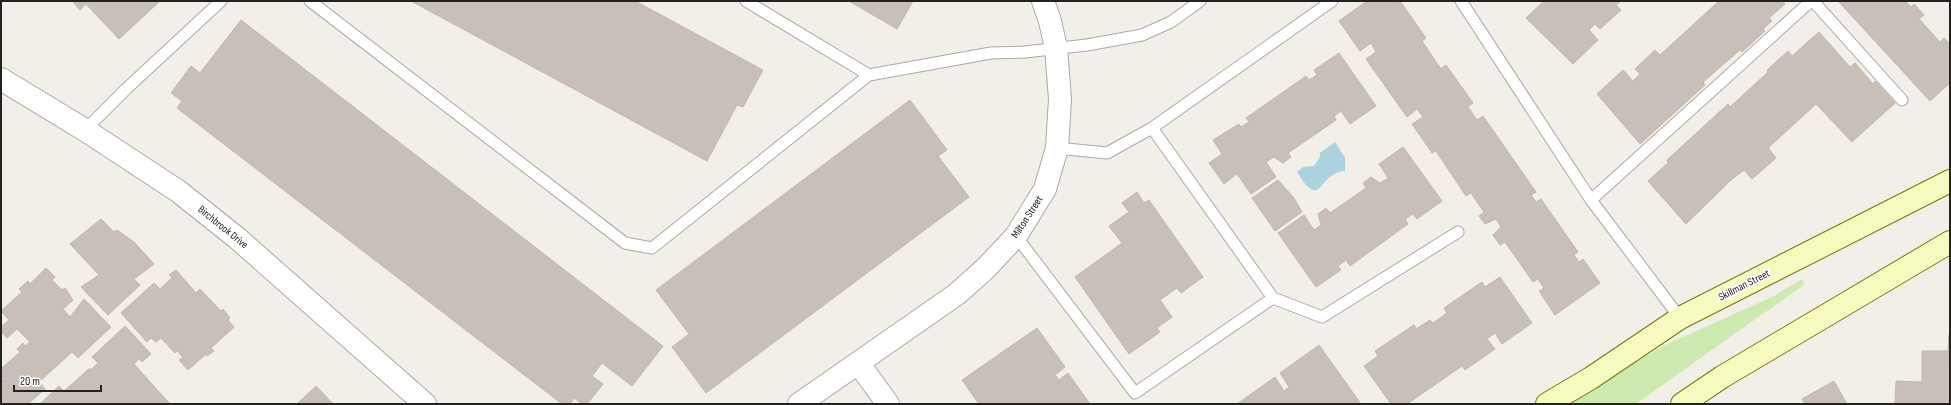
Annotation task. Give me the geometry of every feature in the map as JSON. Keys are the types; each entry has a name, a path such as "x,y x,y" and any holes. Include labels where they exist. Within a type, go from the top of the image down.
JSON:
{"main road":[{"name":"Skillman Street","path":"1547,404 1591,378 1680,318 1950,181"},
{"path":"1682,404 1722,377 1950,242"}],"street":[{"name":"Milton Street","path":"859,364 957,294 986,268 1016,236 1045,189 1057,148 1060,99 1056,48 1050,21 1043,1"},
{"name":"Birchbrook Drive","path":"1,79 85,130 178,191 238,238 424,404"},
{"path":"799,404 859,364 888,404"}],"lane":[{"path":"85,130 126,89 221,1"},
{"path":"310,1 624,242 652,248 869,75 991,53 1025,52 1087,45 1142,35 1172,22 1200,1"},
{"path":"746,1 869,75"},
{"path":"1057,148 1082,152 1107,153 1152,128 1332,1"},
{"path":"1461,1 1591,200 1680,318"},
{"path":"1591,200 1812,1 1902,100"},
{"path":"1152,128 1273,298 1322,317 1458,232"},
{"path":"1016,236 1135,393 1273,298"}],"green space":[{"path":"1802,279 1805,284 1636,404 1563,404 1663,346 1774,296"}],"water":[{"path":"1335,142 1345,158 1345,171 1336,173 1316,190 1311,189 1305,184 1297,172 1303,167 1314,166 1320,157 1320,153"}],"building":[{"path":"72,1 160,1 119,39 86,4 80,10"},
{"path":"411,1 635,1 763,70 743,107 737,105 707,161"},
{"path":"849,1 913,1 897,29"},
{"path":"1367,1 1394,1 1395,3 1400,1 1426,38 1422,41 1441,69 1446,65 1473,103 1468,107 1477,120 1483,116 1536,192 1531,195 1536,202 1541,199 1578,252 1574,255 1579,262 1583,259 1600,283 1555,315 1539,291 1544,288 1538,279 1533,282 1505,242 1500,245 1493,235 1501,227 1496,219 1485,224 1479,216 1484,212 1471,193 1466,196 1436,151 1432,153 1412,124 1423,117 1417,109 1407,117 1366,59 1376,52 1371,43 1360,51 1339,21"},
{"path":"1544,1 1621,1 1616,5 1621,10 1600,29 1595,24 1589,30 1598,40 1573,64 1526,18"},
{"path":"1719,1 1783,1 1785,4 1769,18 1772,21 1763,29 1765,31 1742,52 1740,50 1703,82 1705,85 1640,144 1597,94 1623,70 1633,81 1640,74 1635,69 1655,50 1660,55"},
{"path":"1838,1 1905,1 1911,7 1914,4 1924,15 1919,19 1940,42 1944,38 1950,44 1950,83 1930,101"},
{"path":"241,20 663,346 632,386 602,363 592,376 603,384 587,404 582,404 574,398 570,404 562,404 177,108 182,101 171,93 191,66 200,73"},
{"path":"1819,32 1850,67 1855,63 1873,84 1875,81 1895,103 1852,142 1816,104 1768,148 1776,158 1752,179 1744,170 1731,180 1686,224 1648,181 1668,163 1667,160 1728,104 1730,107 1768,72 1767,70 1788,51 1792,56"},
{"path":"1339,53 1376,106 1350,124 1341,111 1334,116 1336,120 1288,153 1291,157 1283,163 1274,157 1266,162 1276,177 1251,194 1237,174 1224,184 1209,163 1222,154 1213,140 1239,124 1241,127 1249,122 1246,118 1306,76 1309,80 1317,75 1314,70"},
{"path":"910,100 947,150 938,156 969,197 706,393 672,347 689,334 656,290"},
{"path":"1403,147 1442,201 1417,219 1413,214 1405,219 1408,224 1350,266 1346,260 1338,266 1341,270 1316,287 1278,233 1304,215 1314,230 1321,225 1318,214 1326,208 1330,213 1366,188 1363,183 1371,177 1380,183 1388,178 1379,164"},
{"path":"1278,180 1294,198 1302,212 1275,231 1252,198"},
{"path":"1137,192 1144,203 1149,200 1203,277 1181,293 1177,288 1160,300 1172,317 1157,328 1160,332 1129,354 1075,277 1122,243 1109,226 1129,212 1122,203"},
{"path":"101,219 114,232 117,230 134,242 154,264 134,279 140,285 108,315 81,287 99,275 70,244"},
{"path":"46,268 55,277 52,280 62,290 65,288 73,300 63,309 70,317 84,299 111,327 78,358 72,352 39,382 45,389 28,404 1,404 1,381 4,379 1,376 1,369 20,352 17,349 23,343 25,346 30,342 17,329 7,338 1,331 1,327 9,320 1,311 22,292 19,289 28,281 30,284"},
{"path":"176,270 196,293 200,289 221,311 223,309 230,318 228,320 234,327 211,348 214,351 207,356 206,354 188,370 179,360 183,357 177,351 175,353 161,338 156,342 151,338 147,342 121,313 154,283 160,289 172,278 169,275"},
{"path":"1500,277 1532,323 1502,344 1495,333 1487,339 1495,349 1465,370 1462,366 1407,404 1391,404 1364,366 1378,356 1375,351 1414,325 1416,329 1430,320 1433,323 1447,313 1444,308 1482,282 1485,287"},
{"path":"125,326 151,354 142,362 139,359 134,364 170,404 40,404 59,386 64,391 90,368 91,370 98,363 92,357"},
{"path":"1037,328 1065,367 1055,375 1059,380 1068,373 1090,404 979,404 962,380"},
{"path":"1949,335 1950,404 1895,404 1896,381 1922,382 1922,351 1948,351"},
{"path":"1319,345 1361,404 1237,404 1275,377 1284,391 1289,387 1280,373"},
{"path":"1834,381 1847,404 1805,404 1802,399"},
{"path":"316,386 333,404 297,404"}]}
